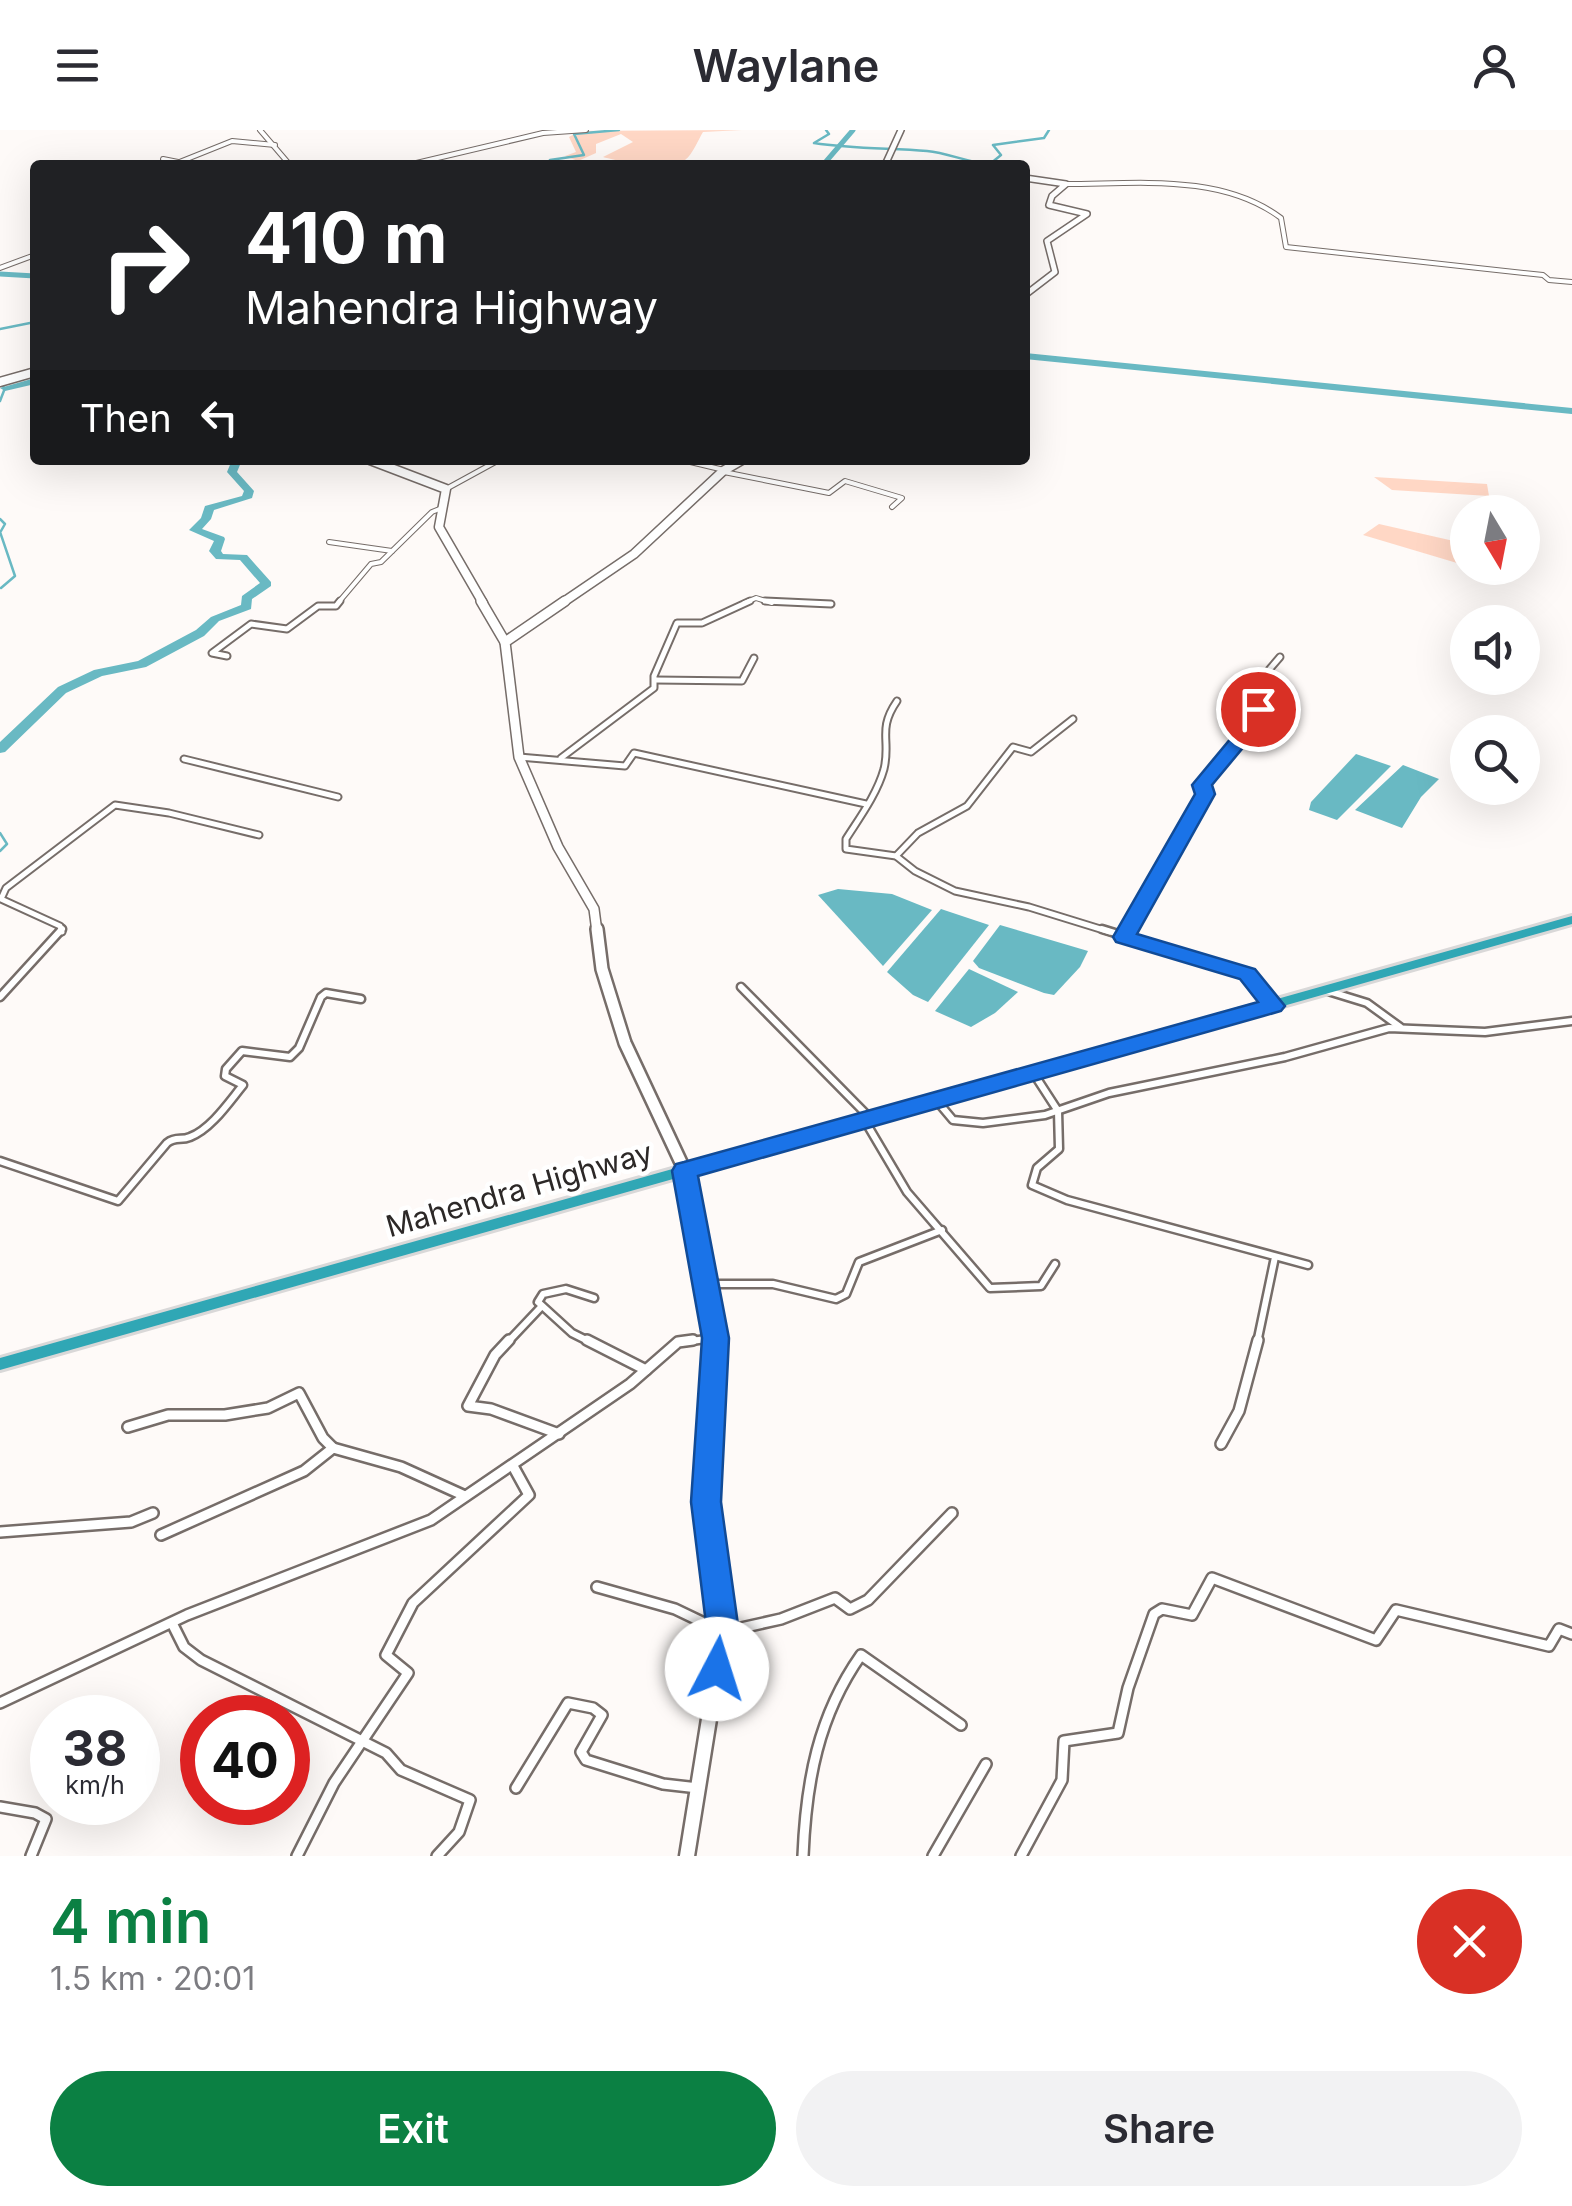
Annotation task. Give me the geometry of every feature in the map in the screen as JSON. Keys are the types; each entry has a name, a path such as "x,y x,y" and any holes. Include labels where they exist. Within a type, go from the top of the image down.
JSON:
{"highway":[{"name":"Mahendra Highway","path":"0,1364 1572,920"}],"street":[{"path":"260,130 286,160"},
{"path":"540,130 547,133"},
{"path":"430,160 547,133 586,130"},
{"path":"888,160 901,130"},
{"path":"184,160 232,141 275,145"},
{"path":"164,159 169,160"},
{"path":"1030,179 1216,191 1247,200 1282,218 1286,226 1283,242 1289,248 1543,275 1552,281 1572,282"},
{"path":"1030,290 1055,272 1047,241 1087,214 1049,205 1052,196 1066,184"},
{"path":"0,268 30,256"},
{"path":"4,381 30,373"},
{"path":"383,465 446,489"},
{"path":"490,465 446,489 439,527 505,642 519,757 558,847 594,909 602,969 625,1044 684,1171 716,1338 706,1502 723,1632 687,1856"},
{"path":"701,465 829,493 845,481 902,498 892,507"},
{"path":"505,642 634,554 734,465"},
{"path":"226,656 212,653 256,621 287,629 318,606 336,606 371,564 382,562 432,512 442,508"},
{"path":"329,542 392,551"},
{"path":"560,759 654,688 676,623 702,622 756,598 774,604 831,604"},
{"path":"1124,937 1205,794 1202,785 1261,714 1243,700 1280,657"},
{"path":"655,680 742,682 754,658"},
{"path":"897,701 880,735 886,766 846,838 846,849 896,856 915,872 955,891 1028,908 1248,974 1273,1006"},
{"path":"896,856 918,833 968,806 1013,747 1032,752 1074,719"},
{"path":"519,757 625,766 634,752 866,804"},
{"path":"184,759 338,797"},
{"path":"0,997 41,948 63,931 60,926 1,899 6,888 114,805 169,813 259,835"},
{"path":"741,987 868,1120 907,1192 990,1288 1042,1286 1055,1264"},
{"path":"1325,990 1343,992 1384,1013 1400,1028"},
{"path":"0,1162 118,1201 167,1142 188,1138 222,1111 243,1085 225,1076 226,1068 242,1052 290,1058 321,997 326,993 361,1000"},
{"path":"937,1101 954,1120 1001,1121 1058,1110 1170,1077 1285,1056 1372,1030 1485,1032 1572,1020"},
{"path":"1034,1074 1058,1110 1059,1149 1043,1158 1032,1176 1032,1185 1067,1200 1308,1265"},
{"path":"708,1284 771,1282 836,1299 846,1294 860,1262 942,1230"},
{"path":"1221,1444 1229,1437 1239,1410 1275,1257"},
{"path":"594,1298 566,1289 543,1294 538,1302 572,1333 646,1370"},
{"path":"542,1307 496,1355 468,1406 490,1409 559,1434"},
{"path":"0,1703 172,1623 430,1520 559,1434 678,1342 716,1338"},
{"path":"128,1427 168,1415 225,1415 268,1408 299,1393 323,1438 333,1448 401,1468 466,1496"},
{"path":"162,1535 304,1471 333,1448"},
{"path":"297,1856 334,1782 408,1673 386,1655 413,1603 529,1496 513,1466"},
{"path":"597,1587 675,1609 723,1632 781,1619 835,1598 850,1609 868,1600 952,1513"},
{"path":"0,1532 131,1522 153,1514"},
{"path":"1021,1856 1062,1780 1064,1741 1118,1733 1128,1688 1154,1614 1162,1609 1192,1616 1212,1578 1376,1640 1396,1610 1548,1646 1559,1629 1572,1634"},
{"path":"172,1623 184,1648 202,1660 386,1753 401,1770 470,1800 459,1832 436,1856"},
{"path":"803,1856 808,1776 844,1676 861,1655 960,1726"},
{"path":"516,1788 568,1703 602,1714 581,1752 586,1760 663,1784 699,1788"},
{"path":"932,1856 986,1764"},
{"path":"0,1807 35,1813 46,1819 31,1856"}],"shaded area":[{"path":"742,130 703,132 684,160 603,157 633,142 621,134 596,144 596,153 575,160 565,156 576,152 569,137 580,131"},
{"path":"1374,477 1487,484 1489,495 1473,495 1392,490"},
{"path":"1379,524 1450,540 1450,561 1363,535"}],"water":[{"path":"1356,754 1391,766 1337,820 1309,810 1311,802"},
{"path":"1403,765 1439,779 1421,797 1402,828 1355,810"},
{"path":"838,889 892,894 932,910 883,966 818,895"},
{"path":"941,909 989,925 928,1002 913,995 887,972"},
{"path":"1000,925 1088,951 1080,967 1054,995 1044,993 979,968 973,961"},
{"path":"969,969 1018,992 995,1013 971,1027 935,1011"}],"waterway":[{"path":"550,160 584,155 574,134 619,130"},
{"path":"826,130 829,134 814,143 927,151 966,160"},
{"path":"827,160 853,130"},
{"path":"995,160 1001,155 993,145 1044,138 1049,130"},
{"path":"0,274 30,276"},
{"path":"0,329 30,323"},
{"path":"1030,357 1572,411"},
{"path":"5,388 30,382"},
{"path":"0,401 5,388 2,386"},
{"path":"0,749 62,690 98,673 142,664 200,633 215,619 247,607 246,598 267,584 243,557 220,557 215,551 220,539 194,530 206,519 209,508 247,498 249,491 232,472 235,465"},
{"path":"0,519 5,524 1,531"},
{"path":"0,532 15,576 1,588"},
{"path":"0,833 7,844 0,851"}],"route":[{"path":"717,1669 723,1632 706,1502 716,1338 684,1171 1273,1006 1248,974 1124,937 1205,794 1202,785 1261,714 1258,709"}]}
